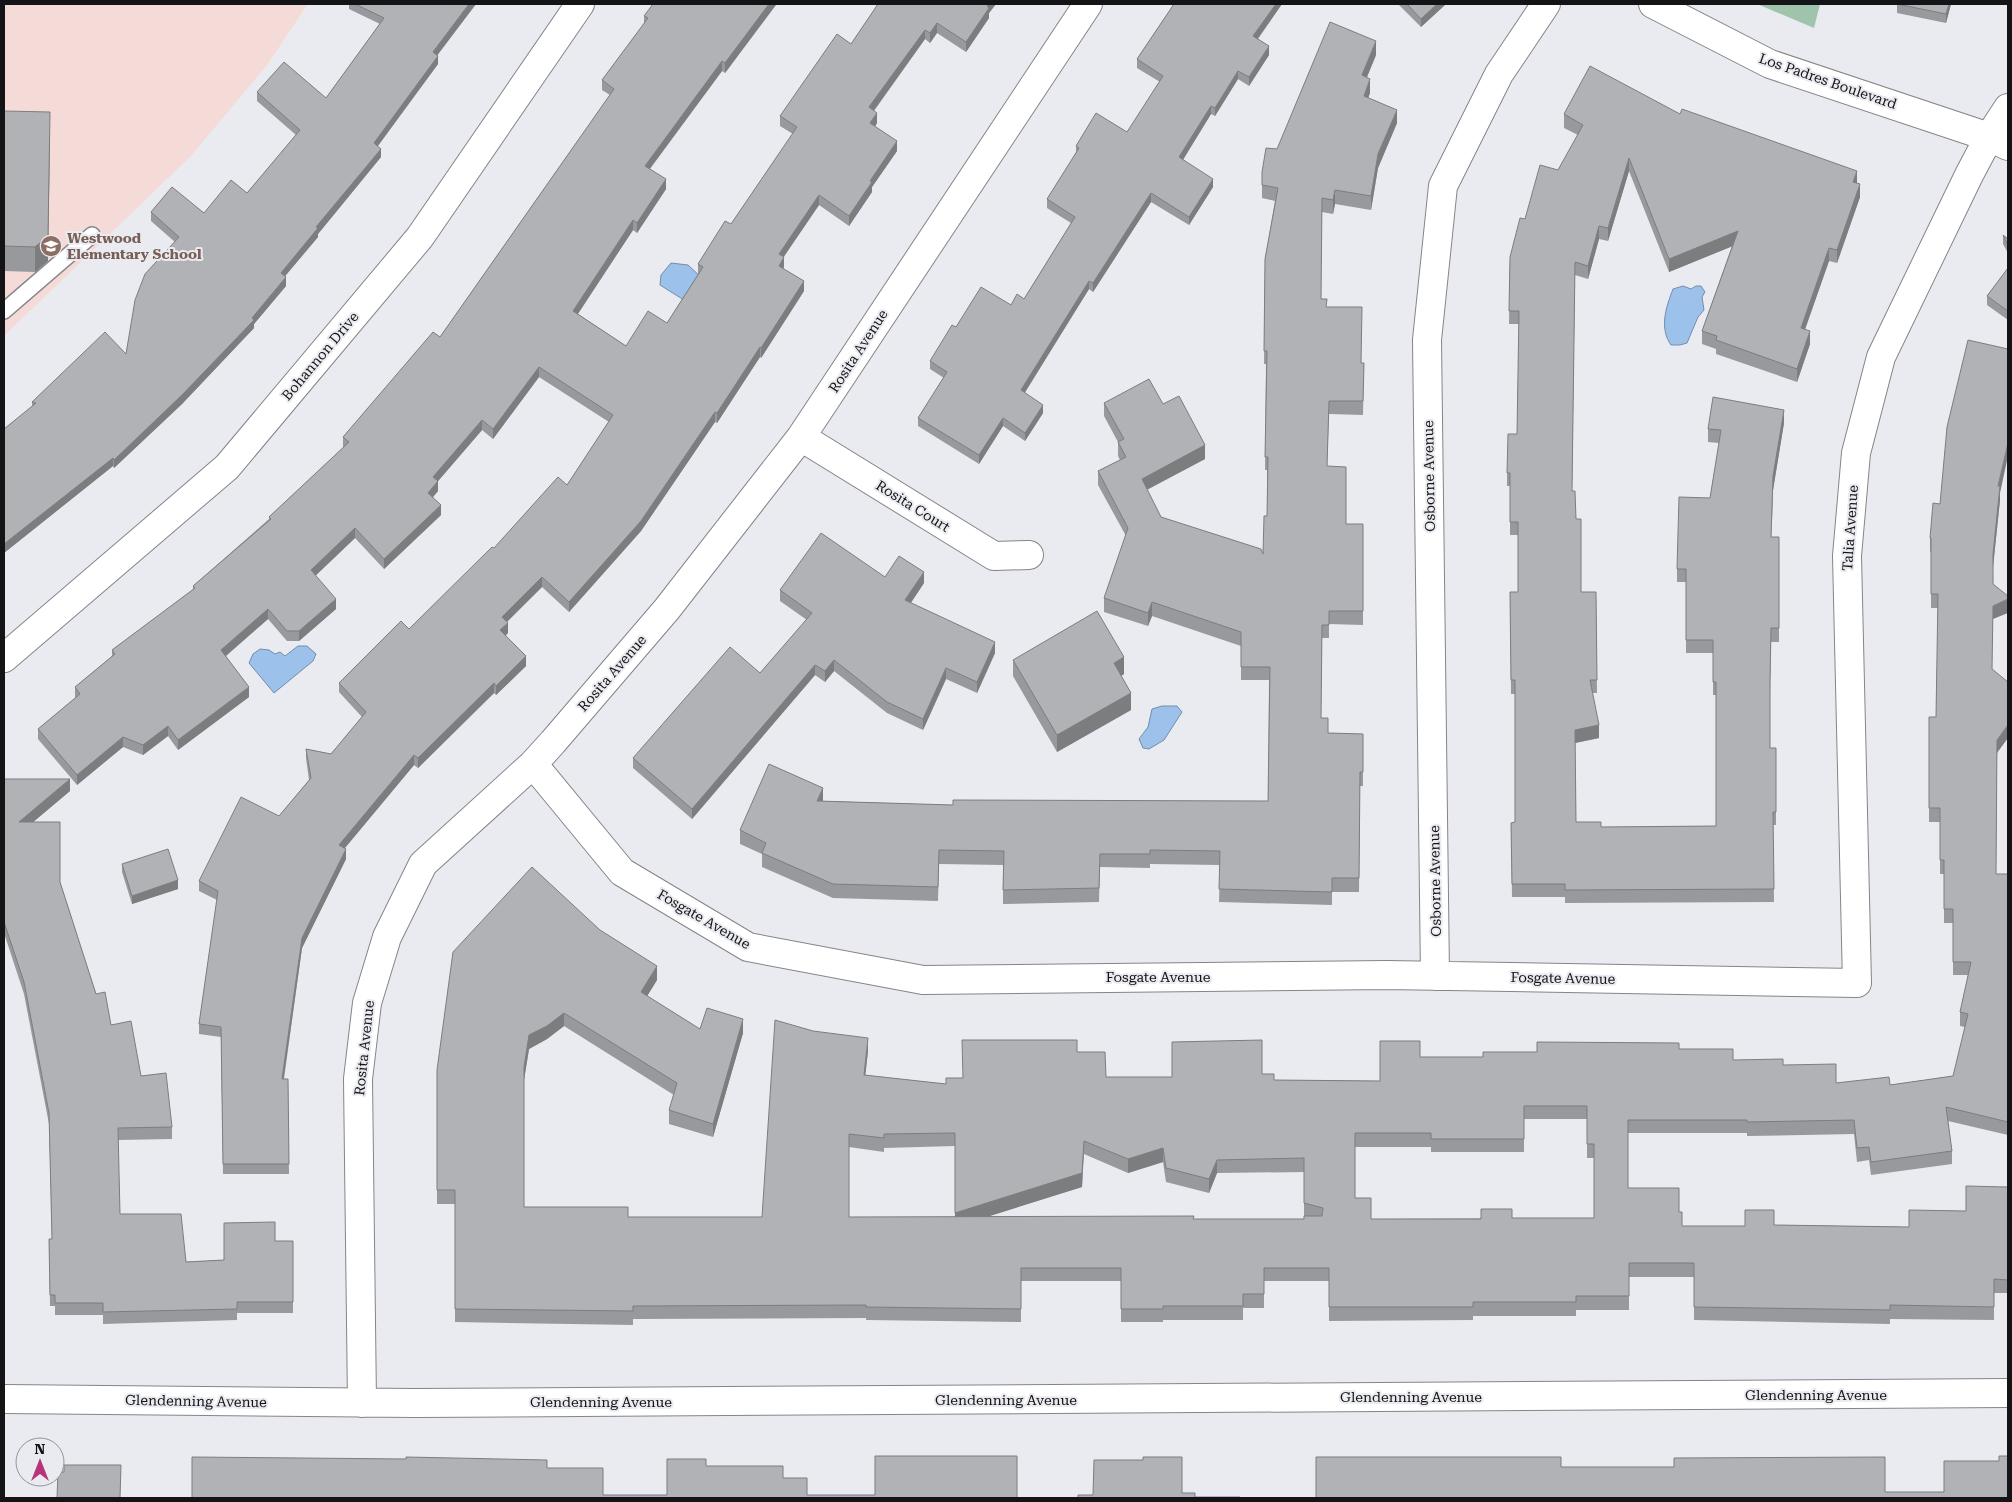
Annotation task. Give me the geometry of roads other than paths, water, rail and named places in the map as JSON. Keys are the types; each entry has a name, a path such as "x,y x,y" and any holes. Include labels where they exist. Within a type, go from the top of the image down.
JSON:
{"street":[{"name":"Bohannon Drive","path":"4,658 227,467 420,237 580,4"},
{"name":"Rosita Avenue","path":"362,1404 358,1079 367,1002 387,937 423,864 533,764 667,608 801,437 1088,4"},
{"name":"Osborne Avenue","path":"1435,976 1427,340 1443,186 1499,74 1546,4"},
{"name":"Los Padres Boulevard","path":"1653,4 1770,64 1999,141"},
{"name":"Talia Avenue","path":"1857,983 1847,556 1856,453 1880,357 1969,175 1999,141 2008,108"},
{"name":"Rosita Court","path":"801,437 994,556 1029,555"},
{"name":"Fosgate Avenue","path":"533,764 622,872 748,947 923,980 1435,976 1857,983"},
{"name":"Glendenning Avenue","path":"4,1399 362,1404 2008,1393"}],"lane":[{"path":"4,311 92,236"}],"water":[{"path":"671,263 688,265 716,291 708,315 660,285 661,275"},
{"path":"1683,286 1691,289 1701,286 1705,292 1702,297 1704,310 1698,317 1687,343 1671,345 1665,332 1666,310 1673,289"},
{"path":"298,646 307,646 316,654 313,661 274,693 249,663 253,654 260,649 269,650 275,654 280,652 285,656"},
{"path":"1162,706 1177,706 1182,712 1164,740 1149,749 1143,748 1139,739 1148,727 1152,709"}],"place":[{"name":"Westwood Elementary School","path":"51,246"}]}
